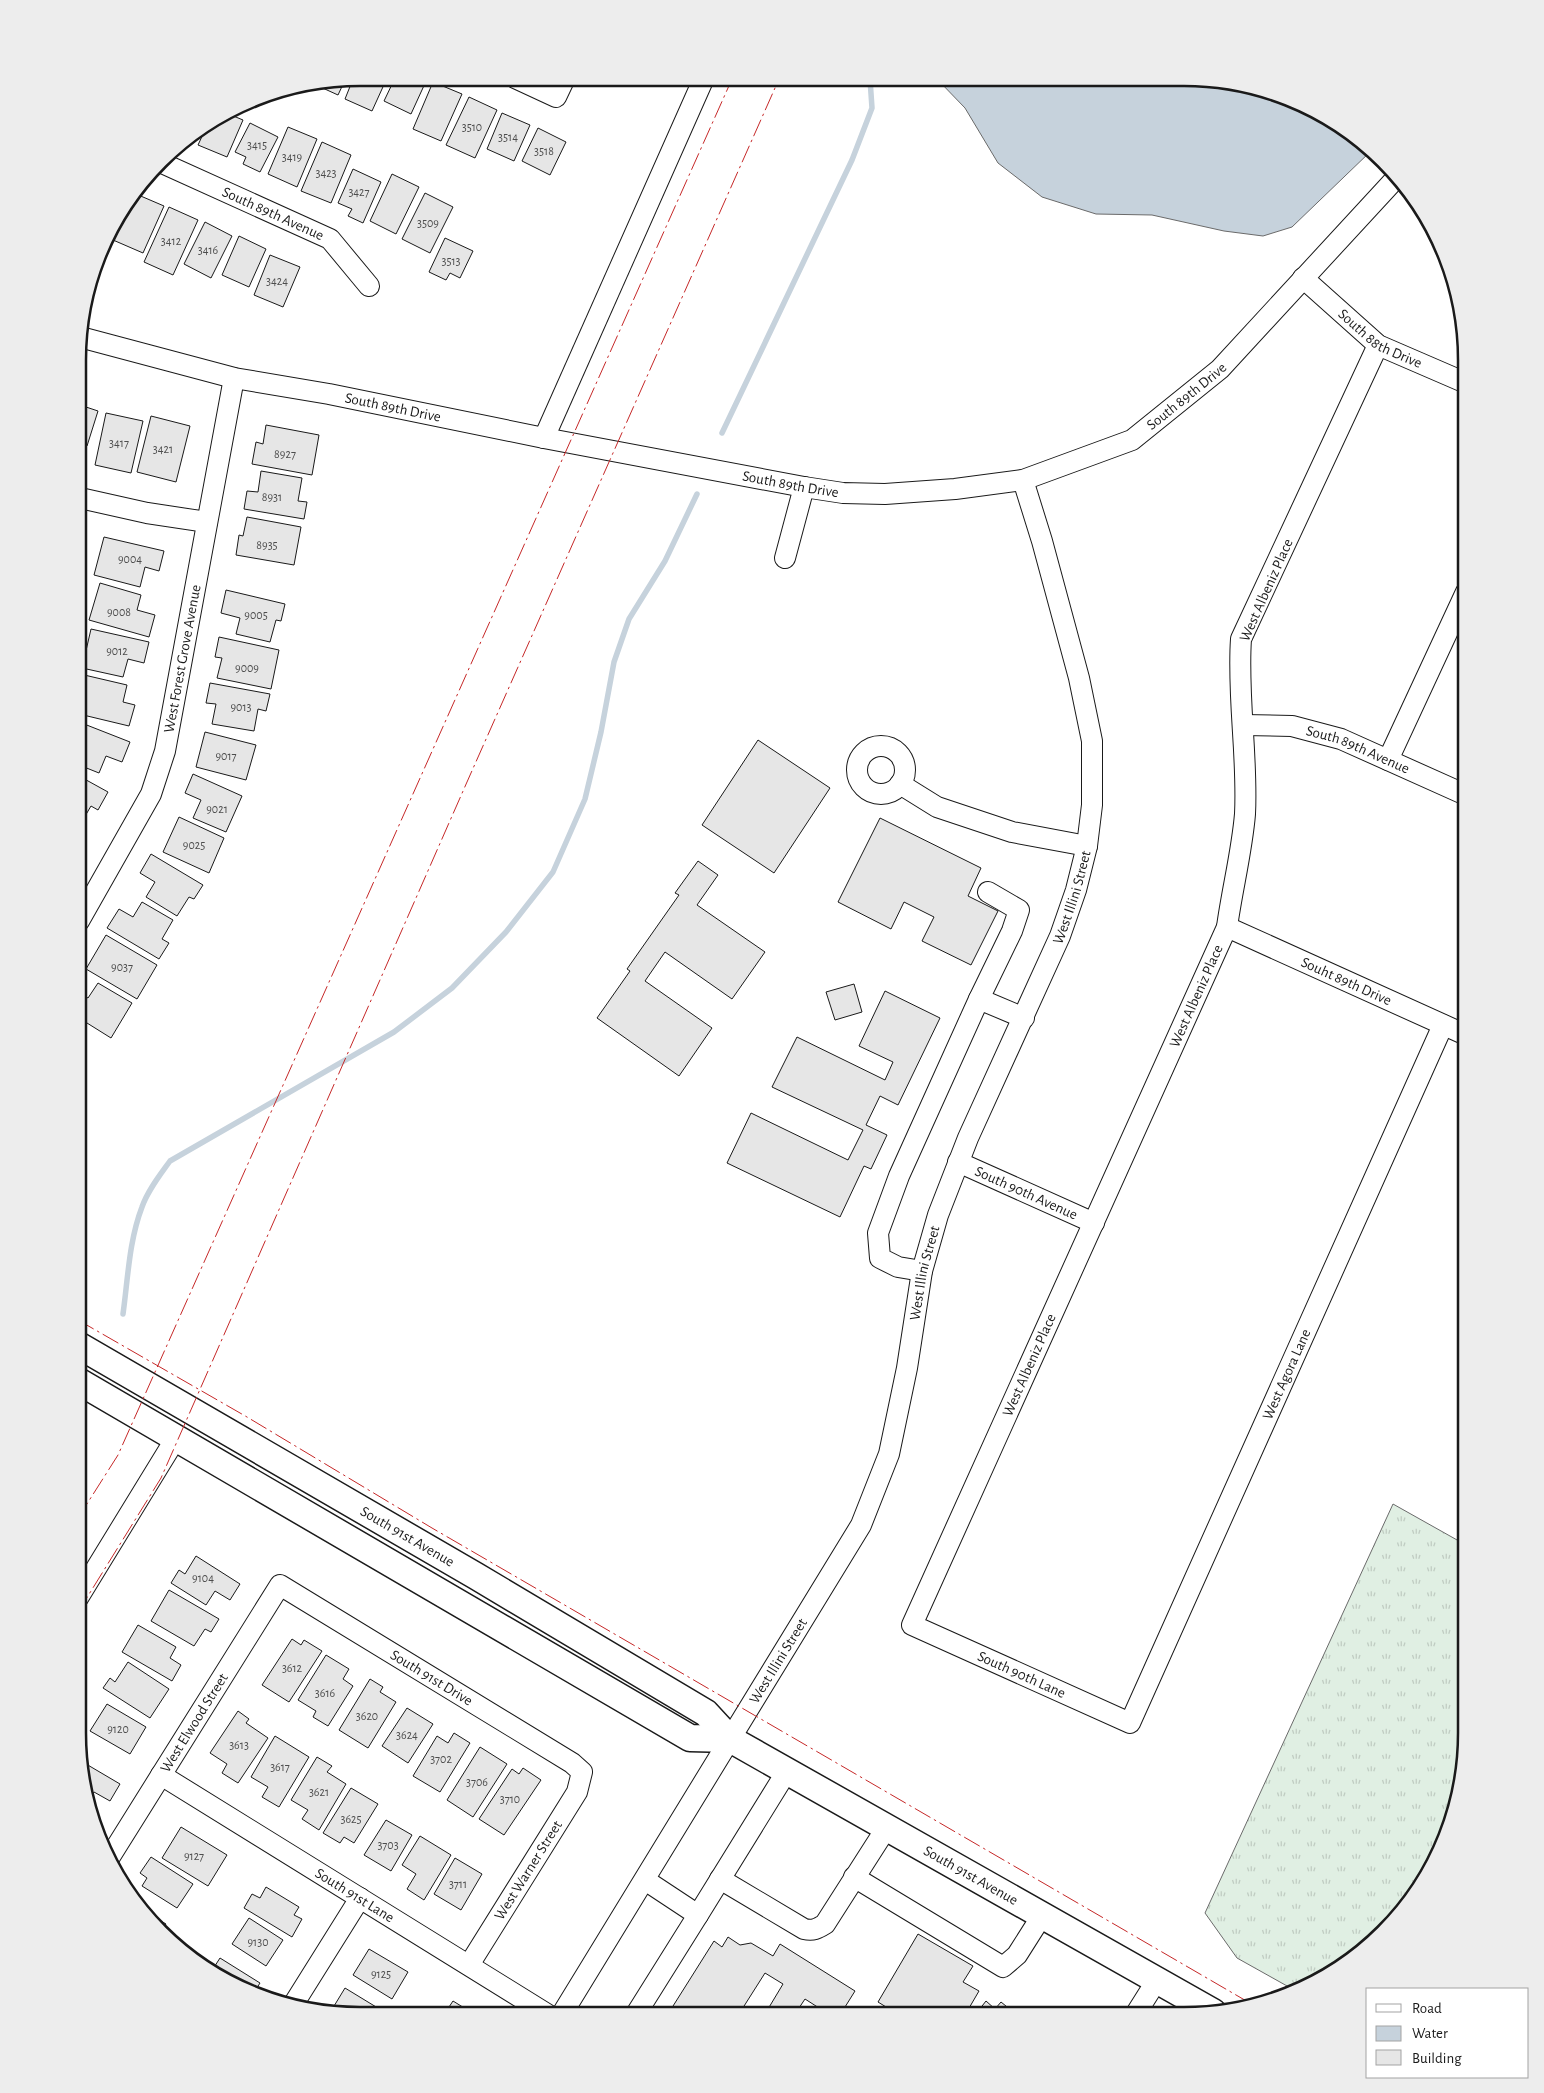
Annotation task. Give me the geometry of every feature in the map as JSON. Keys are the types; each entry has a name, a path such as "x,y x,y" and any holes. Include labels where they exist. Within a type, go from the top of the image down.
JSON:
{"main road":[{"name":"South 91st Avenue","path":"86,1350 476,1576 706,1713 730,1739 1158,1980 1193,2006"},
{"name":"South 91st Avenue","path":"86,1386 690,1738 730,1739"}],"street":[{"path":"532,86 556,97 561,86"},
{"path":"544,438 700,86"},
{"name":"South 89th Avenue","path":"168,166 330,239 369,286"},
{"name":"South 89th Drive","path":"87,339 234,378 329,394 544,438 804,487 843,493 885,494 955,489 1023,480 1132,440 1220,369 1392,182"},
{"name":"South 88th Drive","path":"1303,278 1378,345 1458,380"},
{"name":"West Albeniz Place","path":"912,1625 1227,927 1244,814 1243,725 1239,671 1241,639 1378,345"},
{"name":"West Forest Grove Avenue","path":"86,909 152,794 165,751 234,378"},
{"name":"West Illini Street","path":"566,2007 861,1525 889,1454 907,1368 922,1271 938,1215 958,1162 1060,936 1076,890 1087,846 1092,805 1092,741 1076,669 1042,541 1023,480"},
{"path":"785,558 804,487"},
{"path":"86,499 147,513 207,522"},
{"path":"1388,760 1458,609"},
{"name":"South 89th Avenue","path":"1243,725 1292,726 1341,739 1458,792"},
{"path":"900,784 937,807 1012,832 1087,846"},
{"path":"922,1271 898,1267 880,1258 878,1233 899,1176 1012,930 1019,910 988,892"},
{"name":"Souht 89th Drive","path":"1227,927 1458,1031"},
{"path":"979,999 1024,1018"},
{"name":"West Agora Lane","path":"1130,1723 1443,1024"},
{"name":"South 90th Avenue","path":"958,1162 1094,1223"},
{"path":"86,1585 176,1438"},
{"name":"South 91st Drive","path":"280,1585 572,1763 582,1772"},
{"name":"West Elwood Street","path":"114,1851 280,1585"},
{"name":"South 90th Lane","path":"912,1625 1130,1723"},
{"path":"640,2007 787,1771"},
{"name":"West Warner Street","path":"469,1964 577,1792 582,1772"},
{"name":"South 91st Lane","path":"161,1776 536,2007"},
{"path":"720,1878 797,1925 812,1930 824,1924 886,1827"},
{"path":"854,1877 1003,1967 1017,1955 1043,1914"},
{"path":"645,1880 698,1914"},
{"path":"297,1999 360,1898"},
{"path":"1140,2007 1158,1980"}],"green space":[{"path":"1393,1504 1458,1541 1458,1732 1455,1768 1443,1821 1429,1854 1412,1885 1390,1913 1364,1939 1336,1961 1287,1986 1237,1958 1205,1913"}],"water":[{"path":"944,86 1183,86 1219,89 1254,96 1288,107 1336,132 1366,156 1292,227 1263,236 1224,231 1152,215 1096,214 1042,197 998,163 965,108"}],"building":[{"path":"383,86 372,111 345,99 350,87"},
{"path":"391,86 424,86 411,114 384,101"},
{"path":"431,86 443,86 462,94 441,141 413,129"},
{"path":"342,87 338,95 325,89"},
{"path":"469,97 497,110 475,158 446,145"},
{"path":"502,113 530,125 514,161 487,149"},
{"path":"235,117 243,120 227,157 198,145 202,137 223,123"},
{"path":"250,123 278,137 260,172 243,164 246,157 235,152"},
{"path":"288,127 317,139 297,187 268,174"},
{"path":"538,128 566,142 550,175 522,161"},
{"path":"322,142 351,155 331,203 301,191"},
{"path":"353,169 381,182 363,223 348,216 352,209 338,203"},
{"path":"392,174 419,187 396,234 370,221"},
{"path":"425,193 453,207 430,253 402,239"},
{"path":"141,196 164,206 143,253 114,241 132,208"},
{"path":"169,207 198,220 173,275 144,262"},
{"path":"205,222 232,236 211,278 184,264"},
{"path":"239,236 266,249 249,287 222,275"},
{"path":"445,238 473,251 460,278 450,273 446,280 429,272"},
{"path":"270,255 300,267 283,307 254,295"},
{"path":"86,407 98,411 86,446"},
{"path":"106,413 143,421 131,473 95,465"},
{"path":"151,416 190,426 176,482 137,472"},
{"path":"266,425 319,435 312,475 252,464 256,442 263,444"},
{"path":"261,471 302,478 298,501 307,502 304,519 244,509 247,491 258,492"},
{"path":"247,517 301,527 294,565 236,555 239,535 243,536"},
{"path":"104,537 164,551 159,571 145,567 140,587 94,575"},
{"path":"100,583 141,595 137,610 155,615 149,637 89,620"},
{"path":"226,590 285,604 281,621 276,620 270,642 236,634 240,618 221,613"},
{"path":"91,629 149,642 144,663 128,659 123,677 86,669 86,651"},
{"path":"219,637 279,650 271,689 217,678 222,658 215,657"},
{"path":"86,675 127,685 123,702 135,705 129,726 86,716"},
{"path":"210,683 270,694 266,711 258,709 254,731 212,724 216,704 206,703"},
{"path":"86,725 130,742 122,762 106,756 99,773 86,768"},
{"path":"205,732 256,745 246,780 196,767"},
{"path":"758,740 830,788 774,873 702,825"},
{"path":"193,774 242,796 226,832 193,818 201,800 185,793"},
{"path":"86,780 108,792 98,810 91,806 86,814"},
{"path":"179,817 224,838 209,873 163,852"},
{"path":"880,818 981,868 968,896 998,911 971,965 922,941 934,917 904,902 891,929 838,902"},
{"path":"151,854 203,885 194,899 189,897 177,916 146,897 155,882 140,873"},
{"path":"698,861 718,875 697,905 765,952 732,999 665,952 645,981 712,1028 679,1076 597,1018 630,971 627,969 679,895 675,893"},
{"path":"142,902 173,920 162,939 169,943 159,959 107,928 119,909 133,917"},
{"path":"106,935 157,965 137,999 86,969"},
{"path":"98,983 132,1003 111,1038 86,1022 86,997 88,998"},
{"path":"854,984 862,1012 835,1020 826,992"},
{"path":"885,991 940,1018 898,1105 880,1096 866,1125 887,1135 871,1169 864,1166 840,1217 727,1163 751,1113 848,1160 863,1130 772,1087 797,1037 885,1080 893,1062 859,1046"},
{"path":"196,1556 240,1584 230,1600 215,1591 206,1605 171,1583 179,1570 185,1574"},
{"path":"169,1590 219,1619 211,1632 205,1629 194,1646 151,1621"},
{"path":"138,1625 176,1647 170,1658 181,1665 172,1681 122,1652"},
{"path":"292,1639 301,1645 304,1640 322,1651 289,1702 262,1685"},
{"path":"326,1655 349,1669 343,1679 353,1686 328,1726 313,1717 316,1711 298,1700"},
{"path":"128,1662 169,1689 150,1718 103,1688 110,1678 115,1682"},
{"path":"370,1679 383,1687 380,1692 396,1702 368,1748 339,1730"},
{"path":"107,1704 146,1727 130,1754 90,1731"},
{"path":"407,1708 433,1724 408,1763 382,1746"},
{"path":"238,1711 249,1719 246,1723 268,1738 238,1783 222,1773 227,1764 210,1753"},
{"path":"454,1733 470,1743 440,1792 413,1776 437,1736 448,1743"},
{"path":"275,1736 309,1757 279,1807 262,1797 268,1787 251,1777"},
{"path":"480,1747 507,1764 473,1817 447,1800"},
{"path":"317,1757 332,1766 327,1772 346,1784 319,1830 302,1819 308,1810 291,1800"},
{"path":"89,1766 120,1784 110,1801 94,1792"},
{"path":"523,1768 541,1780 504,1835 479,1819 512,1769 519,1774"},
{"path":"351,1788 378,1804 354,1843 344,1837 340,1843 323,1833"},
{"path":"386,1820 412,1835 391,1871 364,1855"},
{"path":"181,1827 227,1855 208,1886 162,1858"},
{"path":"420,1836 451,1855 424,1900 407,1889 416,1874 402,1865"},
{"path":"151,1857 193,1884 177,1908 142,1886 147,1878 140,1873"},
{"path":"455,1858 482,1874 461,1910 434,1894"},
{"path":"266,1887 299,1907 294,1915 302,1919 292,1937 244,1908 252,1894 260,1898"},
{"path":"249,1918 283,1940 266,1966 232,1944"},
{"path":"918,1934 973,1966 963,1982 979,1991 970,2007 886,2007 878,2002"},
{"path":"728,1937 740,1945 751,1943 773,1956 780,1944 855,1991 845,2007 818,2007 805,1999 800,2007 769,2007 783,1984 765,1973 743,2007 672,2007 714,1941 722,1947"},
{"path":"369,1949 408,1972 392,1999 353,1975"},
{"path":"220,1958 260,1983 258,1987 256,1986 215,1965"},
{"path":"345,1988 376,2007 361,2007 335,2005"},
{"path":"453,2001 463,2007 449,2007"},
{"path":"986,2001 993,2007 981,2007"},
{"path":"1001,2002 1007,2007 997,2007"}],"waterway":[{"path":"722,433 852,160 872,108 870,86"},
{"path":"123,1314 134,1233 142,1207 154,1183 170,1161 394,1032 452,988 506,932 553,872 585,799 601,732 614,662 629,619 665,561 697,494"}],"power":[{"path":"86,1505 118,1455 729,86"},
{"path":"86,1599 161,1478 776,86"},
{"path":"86,1325 1244,1999"}]}
